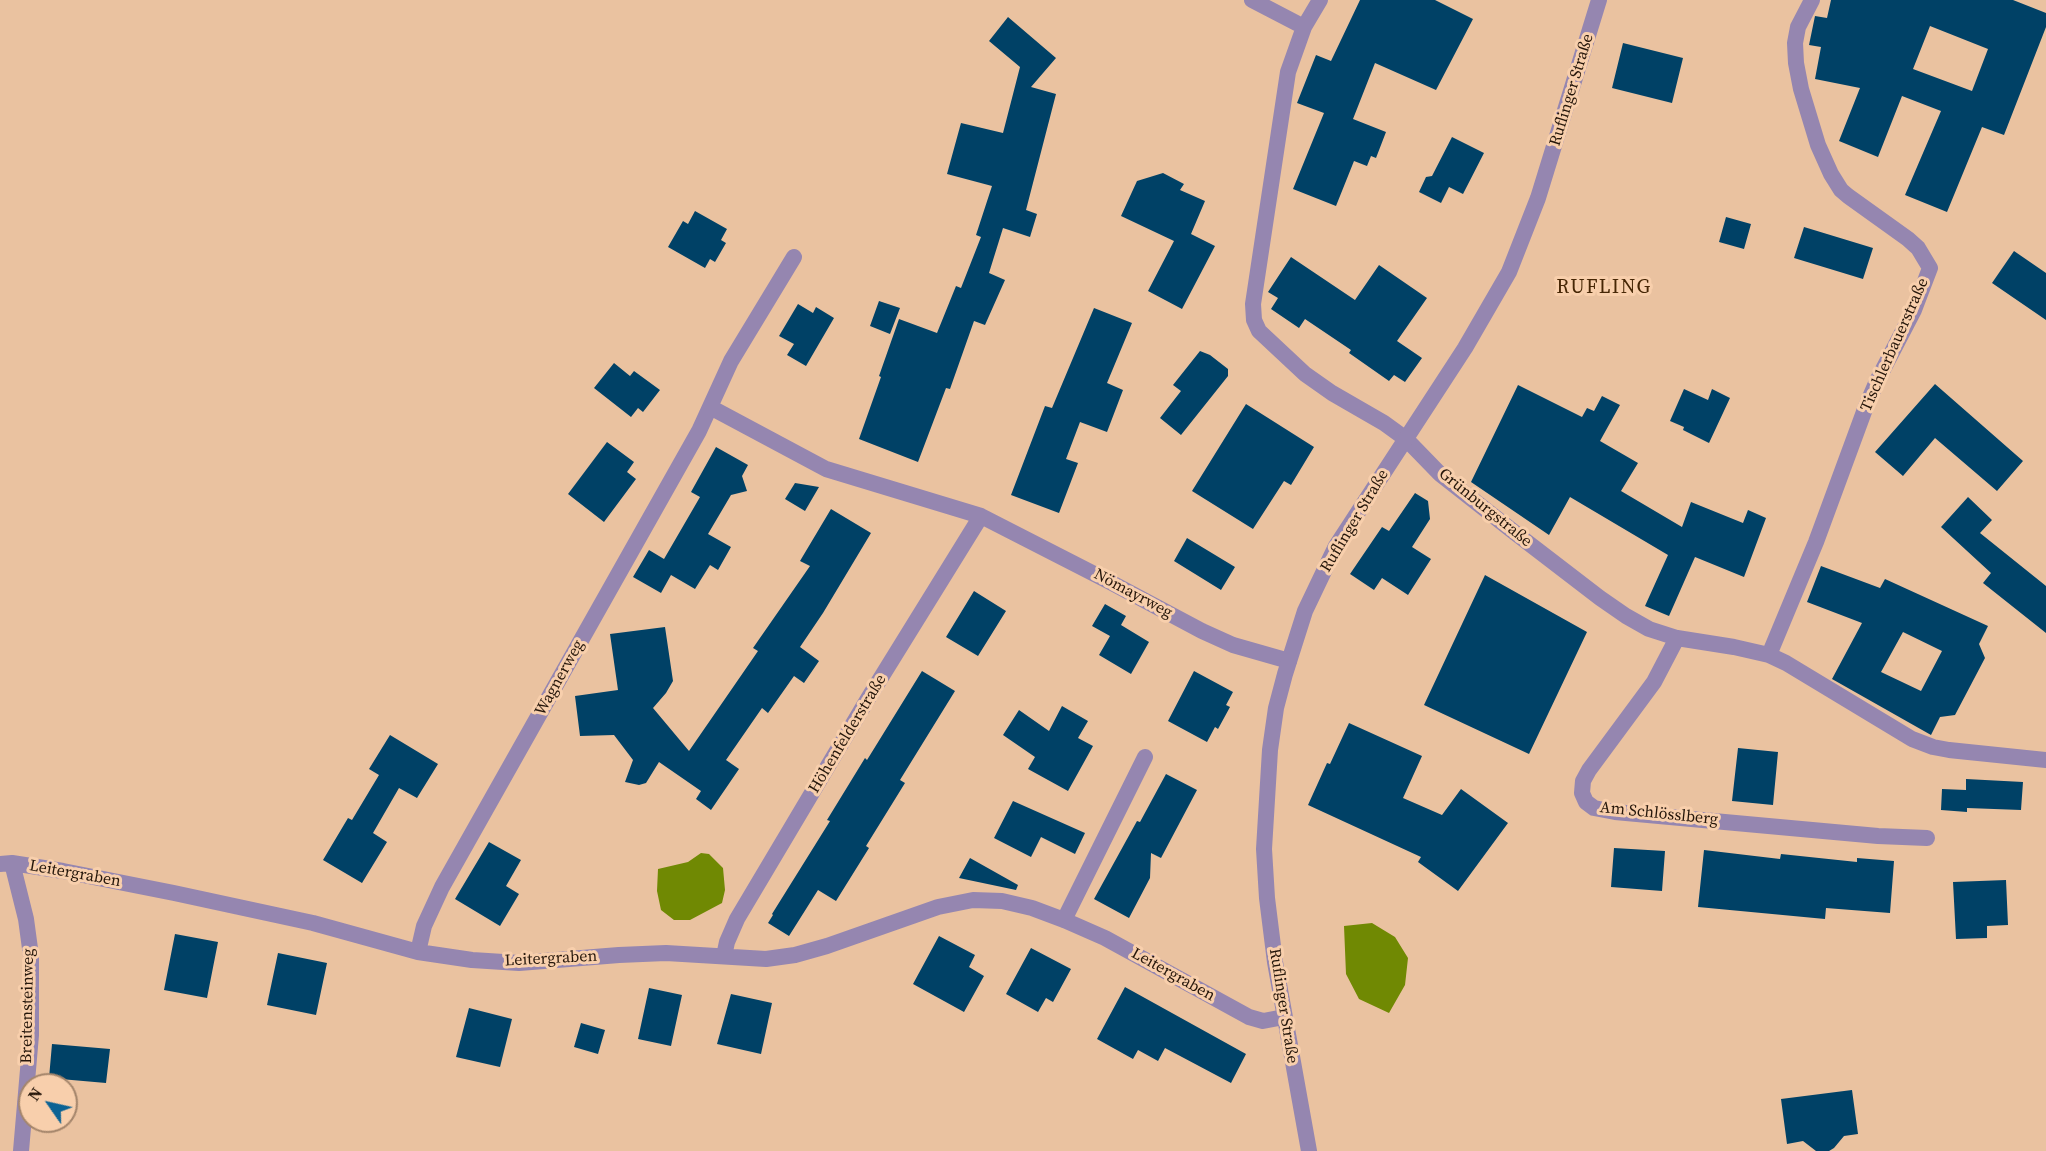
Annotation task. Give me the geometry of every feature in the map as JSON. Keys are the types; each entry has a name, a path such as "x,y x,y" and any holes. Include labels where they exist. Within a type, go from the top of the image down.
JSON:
{"street":[{"path":"1252,0 1304,27"},
{"name":"Grünburgstraße","path":"1320,0 1304,27 1288,72 1253,304 1254,320 1259,331 1305,374 1406,439 1440,474 1599,598 1649,629 1677,638 1734,647 1786,663 1912,739 1933,747 2046,760"},
{"name":"Ruflinger Straße","path":"1309,1151 1284,1017 1267,898 1264,849 1270,750 1276,708 1305,611 1336,546 1465,348 1509,272 1538,198 1599,0"},
{"name":"Tischlerbauerstraße","path":"1769,656 1816,542 1865,409 1914,310 1930,268 1913,244 1841,190 1818,145 1804,100 1796,63 1795,43 1798,27 1812,0"},
{"name":"Wagnerweg","path":"418,952 424,926 442,888 693,442 731,361 794,257"},
{"path":"710,407 826,469 981,516"},
{"name":"Nömayrweg","path":"981,516 1202,632 1233,645 1289,661"},
{"name":"Höhenfelderstraße","path":"724,956 727,942 737,919 880,679 981,516"},
{"name":"Am Schlösslberg","path":"1677,638 1653,682 1589,770 1583,781 1582,793 1586,802 1594,808 1615,812 1878,836 1927,838"},
{"path":"1064,920 1145,757"},
{"name":"Leitergraben","path":"6,863 63,871 313,923 418,952 472,960 519,963 666,953 766,959 795,955 827,946 938,907 973,900 1002,901 1032,908 1064,920 1145,958 1249,1017 1263,1021 1284,1017"},
{"name":"Breitensteinweg","path":"6,863 26,919 31,956 31,1035 21,1151"}],"shaded area":[{"path":"701,853 709,854 723,868 725,890 722,903 690,920 674,920 661,910 657,891 658,869 688,862"},
{"path":"1372,923 1395,937 1408,958 1405,985 1389,1013 1359,999 1346,974 1344,926"}],"building":[{"path":"1360,0 1435,0 1473,19 1436,90 1375,63 1353,119 1386,132 1376,158 1371,156 1367,166 1354,161 1336,206 1293,189 1324,113 1297,103 1316,55 1331,61"},
{"path":"1831,0 2013,0 2046,13 2046,27 2004,135 1982,127 1947,212 1905,195 1941,111 1902,96 1878,157 1839,141 1860,88 1815,79 1821,47 1809,45 1815,16 1827,18","holes":["1930,26 1988,49 1972,91 1913,69"]},
{"path":"1008,17 1056,58 1031,87 1056,94 1026,210 1037,214 1030,237 1003,228 989,273 1005,280 985,325 974,321 950,389 946,388 918,462 859,439 899,319 937,333 956,286 961,288 981,237 976,235 992,186 947,174 961,123 1003,133 1020,67 989,41"},
{"path":"1623,43 1683,58 1672,103 1612,88"},
{"path":"1452,137 1484,153 1463,194 1449,187 1441,203 1419,192 1426,177 1432,176"},
{"path":"1163,173 1184,184 1180,190 1205,201 1191,234 1215,246 1182,309 1148,291 1174,241 1121,216 1137,181"},
{"path":"695,211 727,229 721,240 726,243 715,262 710,259 705,268 668,247 683,221 688,224"},
{"path":"1726,217 1751,224 1744,249 1719,242"},
{"path":"1804,227 1873,248 1863,279 1794,258"},
{"path":"2014,251 2046,273 2046,320 1992,283"},
{"path":"1291,257 1355,300 1379,265 1427,298 1397,341 1422,358 1405,382 1394,375 1389,381 1349,353 1351,350 1305,319 1299,328 1271,309 1278,298 1268,292"},
{"path":"879,301 900,308 890,334 870,326"},
{"path":"798,304 813,313 816,307 834,318 806,366 787,355 794,344 779,336"},
{"path":"1094,308 1132,323 1107,383 1123,390 1107,432 1080,422 1066,459 1078,463 1059,513 1011,495 1045,406 1052,408"},
{"path":"1200,351 1210,355 1228,369 1228,376 1181,435 1160,418 1181,391 1173,385"},
{"path":"614,363 630,376 634,371 660,390 643,412 638,408 631,417 594,388"},
{"path":"1935,384 2023,461 1997,491 1935,438 1903,476 1875,452"},
{"path":"1518,385 1582,417 1587,408 1594,411 1602,396 1620,405 1600,441 1638,463 1621,491 1682,527 1691,502 1743,523 1748,510 1766,518 1744,577 1695,557 1669,616 1645,606 1668,555 1570,497 1549,535 1471,482"},
{"path":"1684,389 1708,400 1712,389 1730,398 1709,443 1670,421"},
{"path":"1246,404 1314,447 1291,485 1284,481 1253,529 1192,491"},
{"path":"607,442 634,462 627,472 636,479 604,522 568,494"},
{"path":"716,447 748,465 742,476 747,491 731,495 708,534 731,547 718,570 710,565 695,589 671,575 661,593 633,577 649,550 664,559 700,497 691,492"},
{"path":"795,483 819,487 805,511 785,499"},
{"path":"1415,493 1428,501 1430,519 1412,547 1431,559 1408,595 1382,578 1374,590 1350,574 1382,527 1389,531"},
{"path":"1968,497 1992,520 1980,533 2046,586 2046,633 1983,583 1991,573 1941,527"},
{"path":"831,509 871,533 800,647 819,661 804,683 794,676 768,713 762,708 726,760 739,769 711,810 696,799 701,791 659,762 646,783 639,785 625,782 633,760 614,735 580,736 575,696 618,690 610,634 665,627 673,681 653,708 689,751 758,651 753,648 810,566 800,561"},
{"path":"1187,538 1235,567 1221,590 1174,561"},
{"path":"1821,566 1880,588 1885,579 1988,626 1979,644 1985,658 1955,715 1940,717 1931,735 1832,679 1862,623 1807,602","holes":["1903,632 1942,651 1921,691 1881,672"]},
{"path":"1485,575 1587,632 1529,754 1424,705"},
{"path":"974,591 1006,611 978,656 946,637"},
{"path":"1105,604 1126,616 1121,625 1149,642 1131,674 1099,655 1110,636 1092,626"},
{"path":"922,671 955,691 900,780 905,783 866,846 869,848 836,901 818,890 789,936 768,923 772,914 830,821 827,820 865,758 867,760"},
{"path":"1194,671 1233,692 1226,705 1230,707 1218,729 1215,727 1207,742 1168,721"},
{"path":"1062,706 1088,721 1078,738 1093,746 1068,791 1028,769 1035,757 1003,735 1019,710 1049,731"},
{"path":"1349,723 1422,756 1403,798 1442,815 1461,789 1508,823 1458,891 1418,862 1421,857 1308,805"},
{"path":"390,735 438,764 417,798 399,788 373,833 387,842 362,883 323,860 348,818 352,820 379,775 369,769"},
{"path":"1738,748 1778,752 1773,805 1732,801"},
{"path":"1166,774 1197,790 1161,858 1151,853 1150,878 1129,918 1094,899"},
{"path":"1966,779 2023,782 2021,810 1967,808 1967,812 1941,810 1942,789 1966,790"},
{"path":"1013,801 1085,833 1075,854 1041,837 1031,857 994,838"},
{"path":"489,842 521,860 506,886 519,894 500,926 455,899"},
{"path":"1614,848 1665,851 1662,891 1611,887"},
{"path":"1704,850 1780,859 1781,854 1857,862 1857,858 1894,861 1890,913 1826,908 1825,919 1698,907"},
{"path":"970,858 1018,885 1016,890 959,878"},
{"path":"2006,880 2008,925 1987,926 1987,938 1956,939 1953,882"},
{"path":"175,934 218,942 207,998 164,990"},
{"path":"939,936 975,955 969,967 984,976 964,1012 913,984"},
{"path":"1031,948 1071,969 1053,1002 1046,998 1038,1012 1006,994"},
{"path":"278,953 327,963 316,1015 267,1005"},
{"path":"1125,987 1246,1054 1231,1083 1165,1048 1158,1061 1138,1050 1133,1059 1097,1039"},
{"path":"649,988 682,995 671,1046 638,1039"},
{"path":"731,994 772,1003 761,1054 717,1044"},
{"path":"469,1008 512,1019 500,1067 456,1057"},
{"path":"581,1023 605,1030 598,1054 574,1047"},
{"path":"52,1044 110,1049 106,1083 78,1081 78,1073 49,1073"},
{"path":"1852,1090 1858,1134 1844,1136 1829,1151 1816,1151 1803,1141 1787,1144 1781,1099"}],"district":[{"name":"RUFLING","path":"1604,288"}]}
